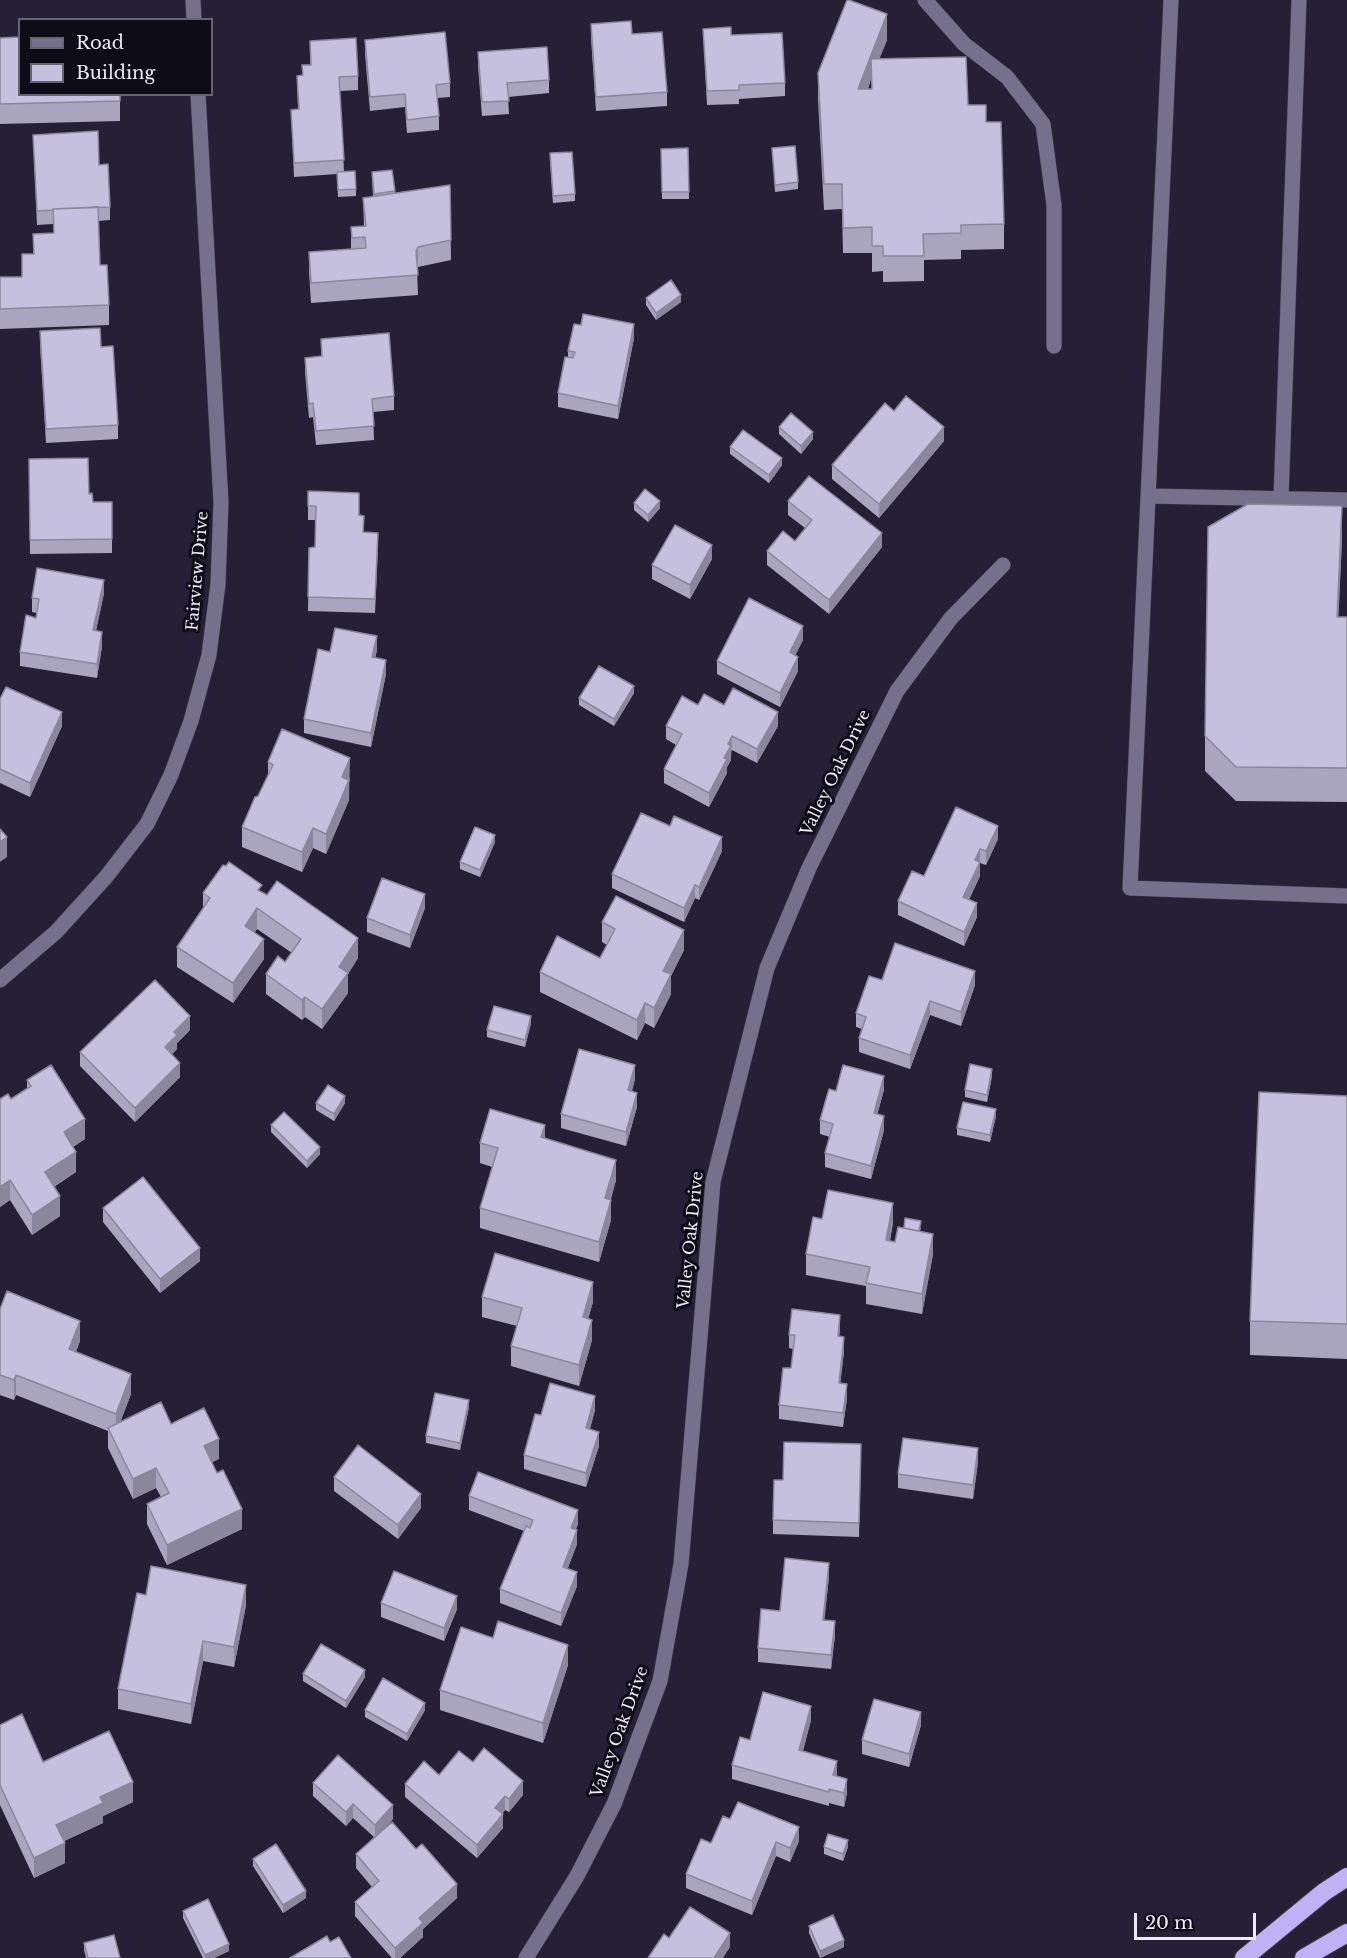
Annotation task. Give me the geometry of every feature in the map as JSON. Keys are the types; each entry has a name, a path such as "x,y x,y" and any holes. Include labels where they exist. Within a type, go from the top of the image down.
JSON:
{"highway":[{"path":"1244,1958 1324,1892 1347,1877"},
{"path":"1304,1958 1347,1933"}],"street":[{"path":"193,0 194,18"},
{"path":"925,0 964,44 1007,77 1043,124 1054,205 1054,346"},
{"path":"1171,0 1130,888 1347,896"},
{"path":"1281,498 1299,0"},
{"name":"Fairview Drive","path":"0,980 57,932 106,877 147,824 171,775 191,721 209,654 218,584 221,502 198,96"},
{"path":"1148,496 1347,500"},
{"name":"Valley Oak Drive","path":"526,1958 578,1876 614,1804 660,1681 681,1564 713,1182 767,968 809,868 897,691 951,618 1003,565"}],"building":[{"path":"847,0 887,14 858,89 872,89 871,59 966,57 968,105 986,105 986,122 1001,122 1004,224 961,225 961,233 923,234 924,256 883,256 883,246 872,246 872,227 843,228 842,184 824,184 818,73"},
{"path":"631,21 632,34 662,32 667,92 596,97 591,24"},
{"path":"731,27 731,35 782,33 785,83 739,85 739,90 707,91 703,29"},
{"path":"445,32 450,83 436,85 439,116 407,120 405,94 370,97 365,40"},
{"path":"18,37 18,96 120,96 120,101 0,104 0,38"},
{"path":"356,38 358,76 339,77 344,160 294,163 291,110 299,109 297,76 303,75 302,65 311,65 310,41"},
{"path":"547,47 549,80 507,83 509,101 482,102 478,52"},
{"path":"98,131 99,165 108,164 110,207 37,211 33,135"},
{"path":"795,146 798,182 775,185 772,148"},
{"path":"688,148 689,192 662,192 661,149"},
{"path":"572,152 575,194 553,196 550,153"},
{"path":"392,170 395,191 374,194 372,172"},
{"path":"355,171 356,189 338,190 337,172"},
{"path":"450,185 451,240 418,247 416,251 418,275 311,283 309,252 366,248 365,237 352,238 351,227 366,226 363,198"},
{"path":"98,207 100,265 107,265 109,305 0,309 0,277 22,277 22,254 34,254 33,234 54,233 53,209"},
{"path":"671,280 681,295 656,313 646,298"},
{"path":"583,314 634,324 618,406 558,393 565,357 573,358 575,352 568,351 574,324 581,325"},
{"path":"100,328 101,347 113,346 118,425 46,429 40,331"},
{"path":"389,333 394,396 372,399 374,426 316,431 313,403 309,404 305,358 322,356 321,339"},
{"path":"906,396 944,427 879,504 832,465 885,403 894,411"},
{"path":"791,413 813,432 801,446 779,427"},
{"path":"743,430 782,458 769,475 730,447"},
{"path":"88,458 89,494 92,493 93,502 112,502 112,539 30,540 29,459"},
{"path":"809,476 882,533 829,600 767,551 783,531 795,541 812,520 788,501"},
{"path":"645,489 660,501 648,515 634,503"},
{"path":"308,491 359,493 359,515 364,516 363,532 378,533 375,599 308,597 309,548 315,547 316,506 308,506"},
{"path":"1248,504 1342,506 1337,617 1347,617 1347,768 1236,767 1205,736 1208,527"},
{"path":"675,525 712,545 690,585 652,565"},
{"path":"37,568 104,580 93,630 102,632 97,664 20,652 26,615 36,618 39,599 32,598"},
{"path":"749,598 803,626 790,652 798,657 780,693 717,661"},
{"path":"335,628 377,636 372,657 386,660 371,733 304,719 318,649 330,652"},
{"path":"599,666 634,686 614,719 579,698"},
{"path":"6,687 62,712 30,783 0,769 0,699"},
{"path":"733,688 778,712 757,749 732,736 728,744 731,746 724,758 727,759 709,793 664,769 682,734 666,726 682,696 698,705 704,694 724,705"},
{"path":"282,729 350,758 342,777 349,780 326,834 313,828 302,852 242,827 273,765 268,762"},
{"path":"956,807 998,826 986,851 980,849 975,860 980,862 963,897 977,903 964,932 898,901 912,871 924,876"},
{"path":"641,813 670,826 674,816 722,837 699,887 695,885 684,908 612,874"},
{"path":"475,827 495,835 480,870 460,862"},
{"path":"0,829 7,837 0,842"},
{"path":"229,862 262,885 258,890 267,895 277,881 358,938 339,967 348,973 322,1009 305,997 302,1000 266,974 278,956 285,962 301,939 257,908 245,926 264,939 233,983 177,947 210,898 203,893 223,865 226,866"},
{"path":"382,878 425,894 410,935 367,918"},
{"path":"616,896 684,930 663,971 671,974 654,1008 645,1003 637,1020 540,972 557,936 600,958 615,929 602,922"},
{"path":"895,943 975,971 961,1012 930,1001 910,1055 859,1038 866,1017 856,1013 869,976 882,980"},
{"path":"155,980 190,1016 174,1032 177,1035 165,1047 180,1063 135,1108 80,1052"},
{"path":"494,1006 531,1016 525,1040 487,1030"},
{"path":"579,1049 635,1065 628,1090 637,1093 626,1132 561,1114"},
{"path":"970,1064 992,1069 987,1095 965,1090"},
{"path":"51,1065 85,1119 64,1132 76,1152 45,1172 60,1196 32,1215 10,1180 0,1187 0,1099 8,1094 11,1099 31,1086 27,1080"},
{"path":"843,1065 884,1076 874,1113 884,1116 871,1166 825,1153 833,1124 820,1120 829,1089 836,1091"},
{"path":"328,1085 345,1096 334,1114 316,1103"},
{"path":"1259,1092 1347,1096 1347,1324 1250,1321"},
{"path":"963,1102 996,1109 990,1135 957,1128"},
{"path":"490,1109 545,1125 541,1137 616,1160 605,1198 611,1200 599,1242 480,1208 498,1148 480,1143"},
{"path":"284,1112 320,1147 307,1161 271,1125"},
{"path":"143,1177 200,1248 160,1279 103,1208"},
{"path":"828,1190 893,1203 886,1240 895,1242 898,1227 933,1234 922,1294 866,1283 870,1267 806,1254 813,1217 822,1219"},
{"path":"905,1218 921,1221 919,1231 904,1228"},
{"path":"495,1253 593,1282 583,1317 592,1320 579,1365 511,1346 522,1308 482,1297"},
{"path":"7,1291 80,1321 69,1349 131,1374 116,1414 16,1375 14,1380 0,1375 0,1309"},
{"path":"792,1309 840,1315 838,1336 844,1337 839,1383 847,1384 843,1413 779,1405 783,1368 791,1368 795,1335 789,1335"},
{"path":"550,1383 595,1396 586,1428 599,1432 586,1473 524,1455 535,1414 541,1415"},
{"path":"435,1393 469,1400 460,1443 426,1436"},
{"path":"161,1402 171,1424 204,1408 219,1439 204,1446 217,1473 223,1470 242,1509 167,1545 147,1504 169,1493 156,1468 133,1479 108,1428"},
{"path":"903,1438 978,1448 973,1485 898,1474"},
{"path":"784,1442 861,1444 859,1523 773,1520 774,1480 783,1480"},
{"path":"358,1445 421,1494 398,1525 334,1477"},
{"path":"478,1472 578,1510 571,1528 577,1530 563,1567 577,1572 561,1613 500,1589 526,1526 530,1528 533,1520 469,1496"},
{"path":"785,1558 829,1563 823,1620 835,1621 831,1655 758,1648 761,1609 780,1611"},
{"path":"151,1566 246,1585 234,1647 203,1641 191,1704 118,1689 137,1593 146,1595"},
{"path":"394,1571 457,1596 444,1628 381,1603"},
{"path":"498,1621 568,1645 543,1723 440,1690 461,1627 493,1638"},
{"path":"321,1644 365,1670 346,1701 303,1674"},
{"path":"383,1678 425,1703 407,1734 365,1710"},
{"path":"763,1692 811,1706 799,1750 837,1761 833,1775 847,1779 844,1793 829,1789 829,1792 732,1765 740,1737 750,1740"},
{"path":"874,1699 921,1712 909,1754 862,1740"},
{"path":"22,1714 43,1762 109,1731 133,1782 100,1797 103,1803 56,1825 65,1843 34,1858 0,1785 0,1725"},
{"path":"484,1748 523,1781 509,1799 505,1796 495,1808 503,1814 477,1845 405,1784 424,1761 439,1775 459,1751 473,1762"},
{"path":"338,1755 393,1805 375,1825 353,1804 346,1812 313,1783"},
{"path":"738,1802 799,1827 790,1848 776,1842 752,1901 686,1874 701,1839 711,1843 723,1816 730,1819"},
{"path":"392,1822 416,1849 422,1844 457,1884 419,1918 423,1923 395,1948 355,1902 379,1881 356,1854"},
{"path":"828,1834 848,1840 843,1854 824,1847"},
{"path":"276,1844 306,1891 283,1905 253,1859"},
{"path":"208,1899 229,1944 205,1955 183,1911"},
{"path":"690,1907 730,1933 714,1958 648,1958 664,1934 669,1938"},
{"path":"833,1915 844,1940 820,1951 809,1926"},
{"path":"114,1935 120,1958 88,1958 84,1943"},
{"path":"327,1936 330,1942 339,1937 351,1958 290,1958"}]}
